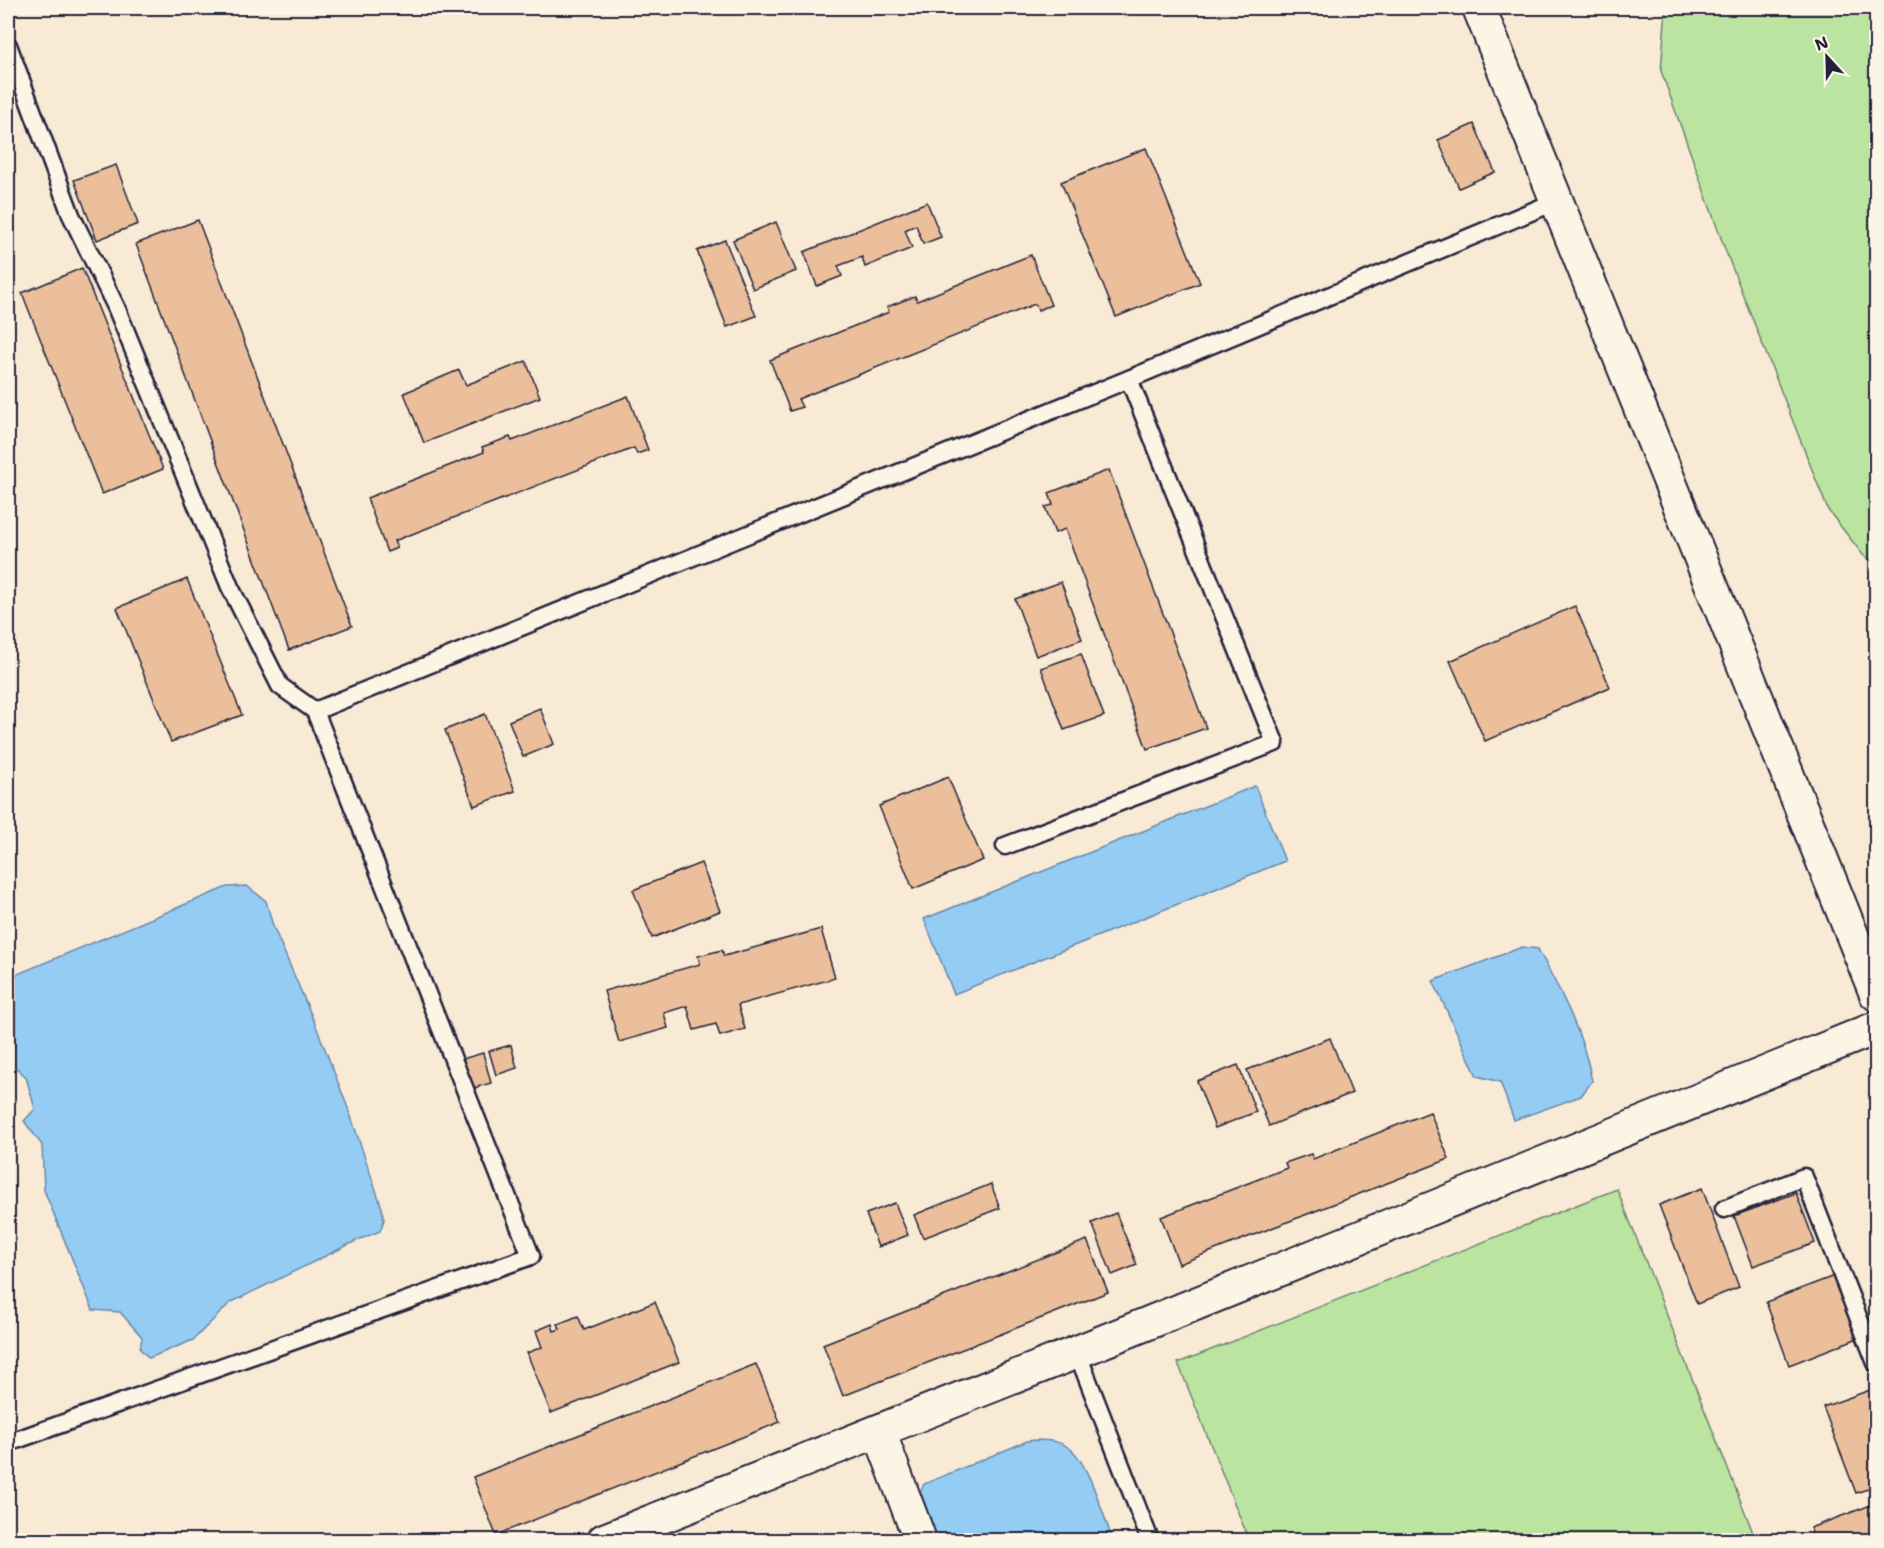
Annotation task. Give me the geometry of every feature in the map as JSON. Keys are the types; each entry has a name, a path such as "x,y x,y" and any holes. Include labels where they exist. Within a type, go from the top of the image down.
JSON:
{"street":[{"path":"1479,8 1876,994"},
{"path":"604,1540 1077,1353 1876,1028"},
{"path":"879,1431 920,1540"}],"lane":[{"path":"8,45 71,215 116,307 230,586 280,687 315,711 531,1256 8,1443"},
{"path":"315,711 1129,379 1557,201"},
{"path":"1005,846 1275,743 1129,379"},
{"path":"1724,1209 1804,1177 1876,1363"},
{"path":"1077,1353 1150,1540"}],"green space":[{"path":"1666,8 1876,8 1876,564 1863,555 1828,510 1726,252 1661,71"},
{"path":"1617,1189 1756,1540 1249,1540 1178,1363"}],"water":[{"path":"1255,786 1285,861 954,994 924,919"},
{"path":"247,886 266,901 273,926 348,1108 384,1220 380,1231 230,1303 193,1340 149,1358 140,1349 142,1337 120,1312 93,1310 44,1190 42,1145 24,1121 35,1109 26,1077 8,1060 8,1021 11,1002 8,1001 8,978 227,887"},
{"path":"1522,947 1538,949 1547,965 1577,1029 1592,1081 1581,1096 1514,1120 1500,1082 1477,1076 1433,981"},
{"path":"1027,1441 1060,1443 1072,1450 1078,1457 1090,1479 1113,1540 936,1540 919,1495 924,1484"}],"building":[{"path":"1474,124 1495,172 1459,188 1438,140"},
{"path":"1146,148 1200,283 1116,317 1061,182"},
{"path":"116,165 138,224 97,240 74,180"},
{"path":"927,202 941,237 923,244 916,225 905,230 912,248 865,267 862,257 838,266 842,276 817,286 804,252"},
{"path":"198,220 352,626 289,650 136,244"},
{"path":"776,222 796,271 753,289 733,240"},
{"path":"725,240 756,316 727,327 697,251"},
{"path":"1031,255 1051,305 1038,310 1035,304 798,399 802,407 790,411 770,360 889,312 887,307 915,296 917,301"},
{"path":"82,268 163,469 102,494 22,293"},
{"path":"526,361 540,397 424,443 404,393 459,370 466,385"},
{"path":"628,396 648,450 637,454 634,448 394,541 397,548 387,552 367,498 484,452 482,447 510,437 512,441"},
{"path":"1109,470 1206,728 1147,749 1065,529 1055,533 1045,507 1053,505 1049,493"},
{"path":"187,579 242,715 171,742 117,608"},
{"path":"1061,582 1082,639 1036,656 1015,599"},
{"path":"1575,606 1610,687 1485,741 1450,661"},
{"path":"1081,654 1104,716 1064,730 1041,668"},
{"path":"540,708 554,744 523,757 509,721"},
{"path":"485,714 515,791 474,806 445,730"},
{"path":"948,777 983,860 913,889 879,806"},
{"path":"701,863 720,911 652,938 633,890"},
{"path":"821,929 835,978 738,1005 745,1029 720,1036 716,1024 694,1030 687,1006 664,1013 668,1028 619,1042 604,991 700,964 698,956 722,950 724,956"},
{"path":"1330,1038 1352,1093 1269,1126 1247,1070"},
{"path":"511,1045 517,1068 496,1075 489,1051"},
{"path":"483,1053 491,1083 460,1092 452,1062"},
{"path":"1238,1065 1256,1112 1215,1128 1197,1081"},
{"path":"1430,1112 1449,1159 1179,1264 1161,1217 1287,1168 1285,1163 1311,1154 1313,1159"},
{"path":"991,1184 1000,1208 923,1238 914,1215"},
{"path":"1702,1188 1739,1287 1697,1304 1659,1205"},
{"path":"1796,1193 1815,1243 1753,1266 1734,1216"},
{"path":"895,1203 908,1235 878,1247 866,1214"},
{"path":"1116,1213 1137,1265 1112,1275 1092,1223"},
{"path":"1087,1240 1108,1292 843,1396 823,1344"},
{"path":"1834,1276 1858,1338 1789,1365 1766,1302"},
{"path":"655,1302 679,1362 551,1413 527,1353 542,1347 536,1331 552,1324 554,1331 560,1329 558,1324 578,1316 584,1330"},
{"path":"756,1364 780,1422 496,1535 473,1477"},
{"path":"1870,1390 1876,1407 1876,1486 1856,1493 1823,1407"},
{"path":"1876,1503 1876,1540 1815,1540 1810,1528"},
{"path":"787,1532 790,1540 765,1540"}]}
